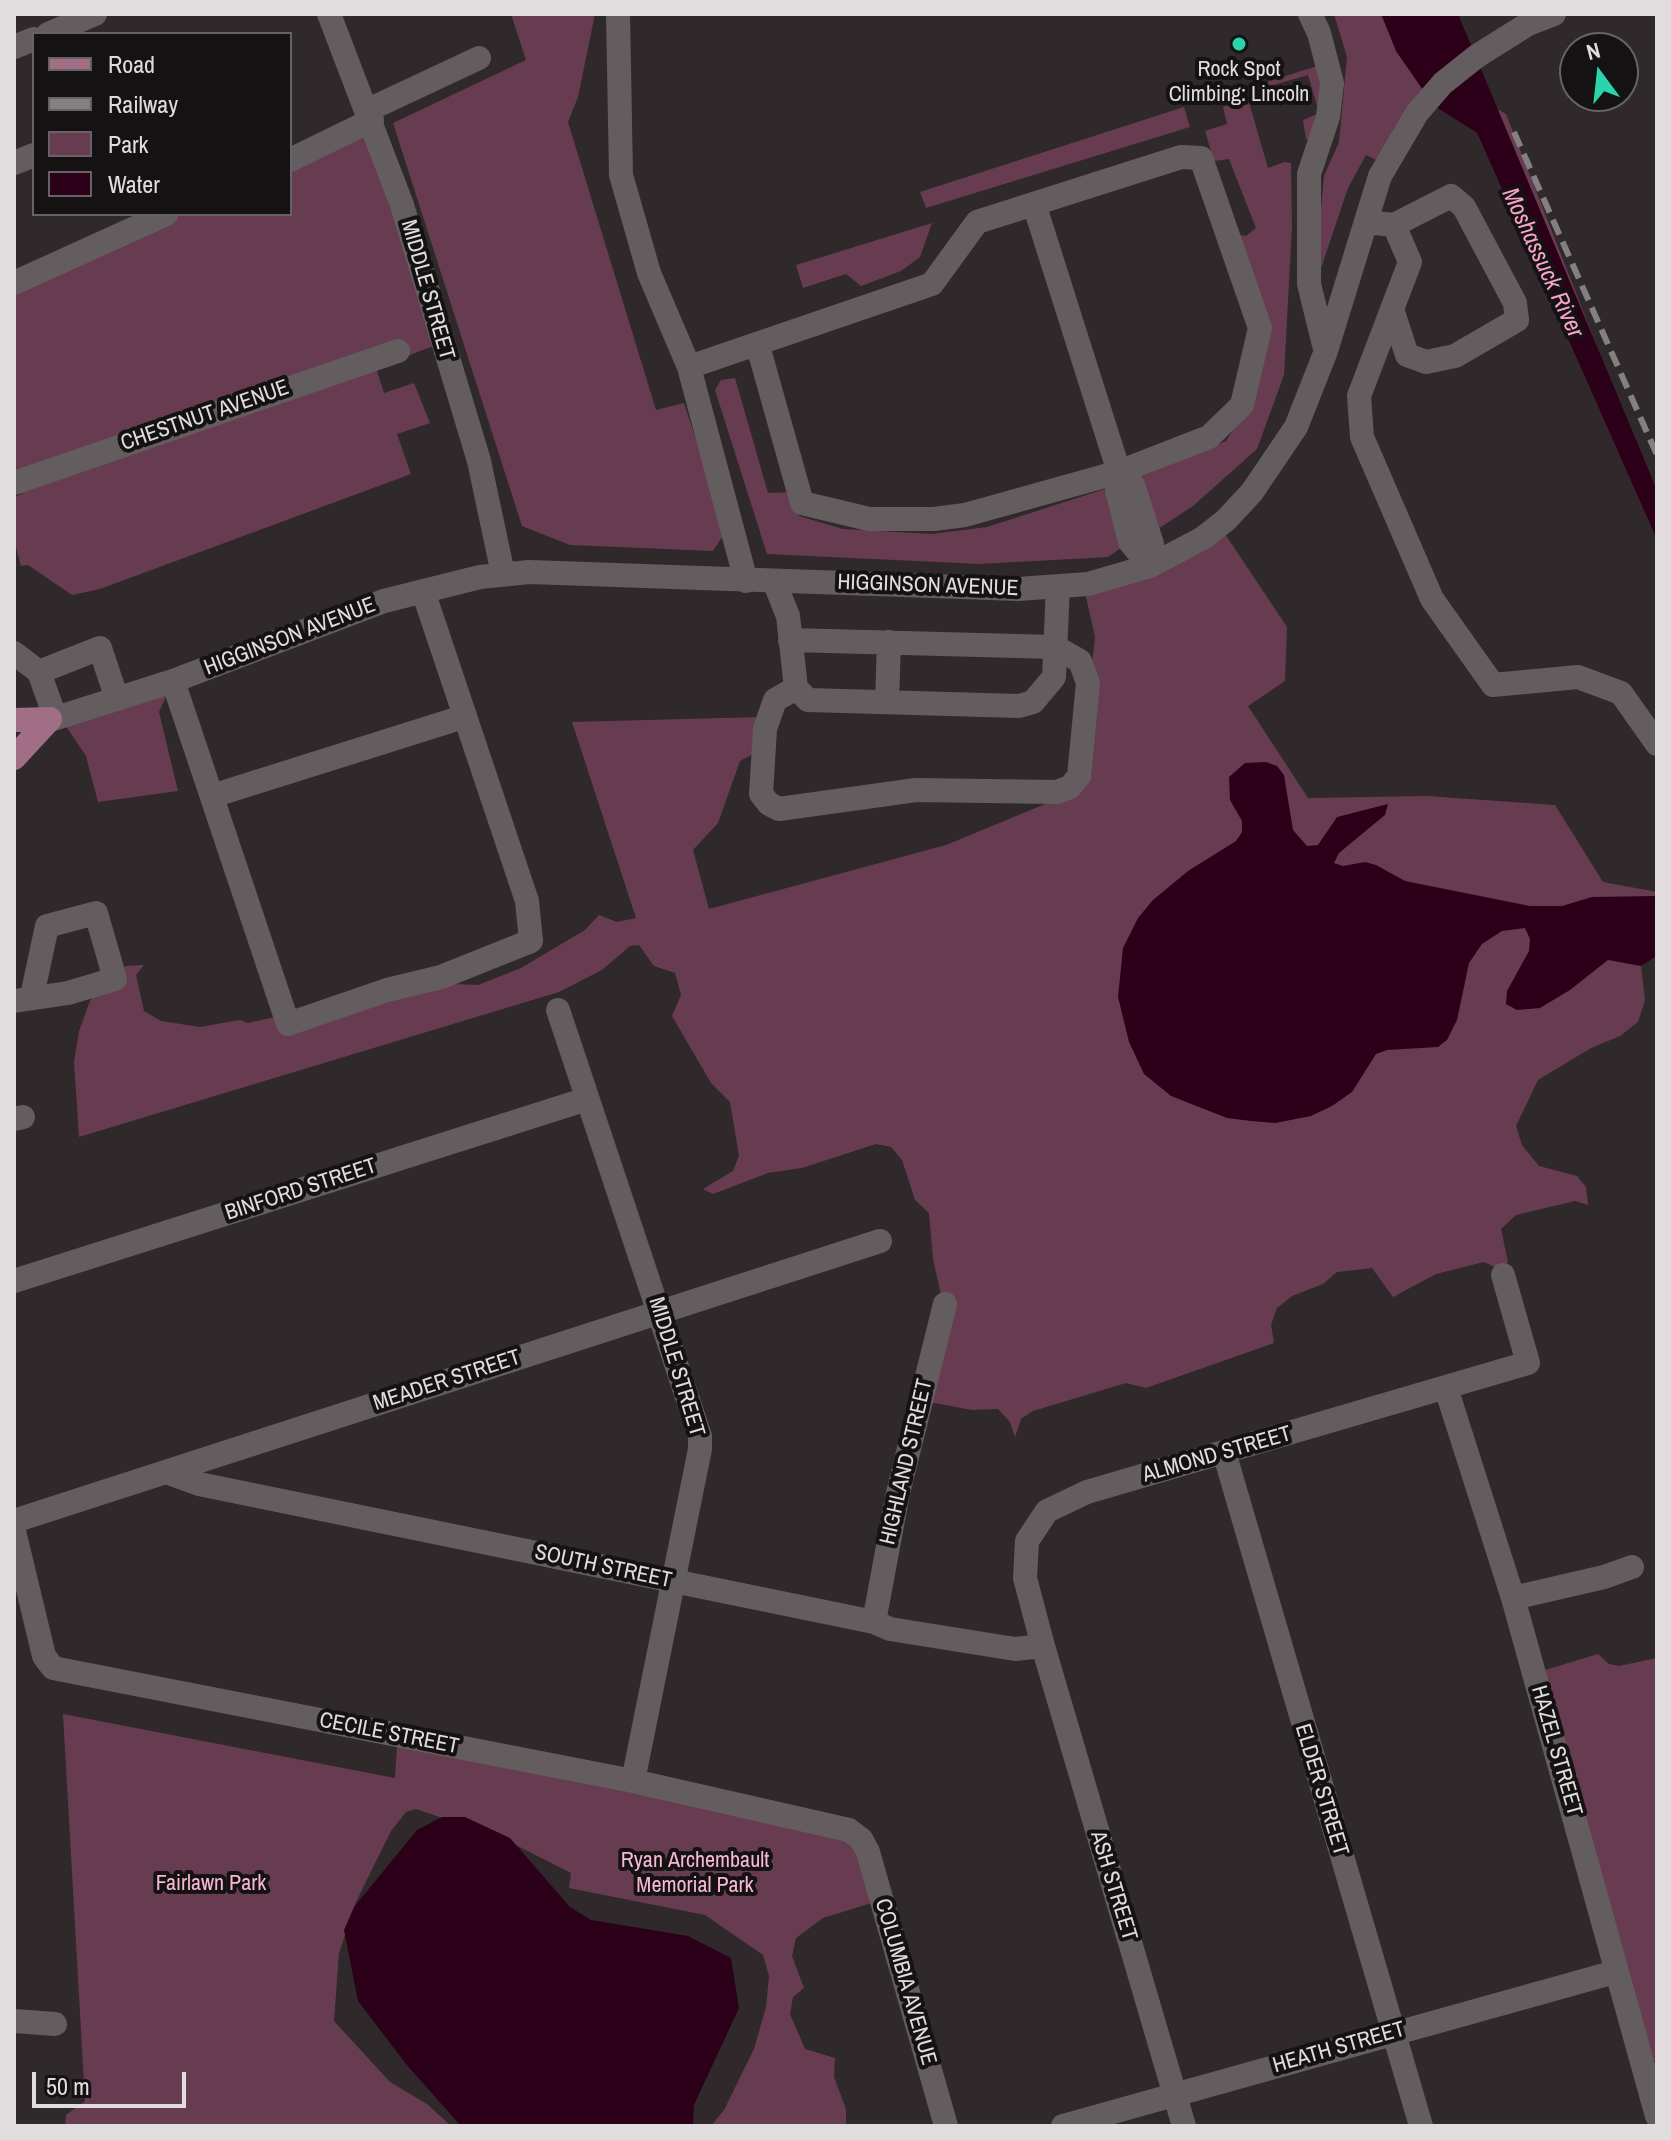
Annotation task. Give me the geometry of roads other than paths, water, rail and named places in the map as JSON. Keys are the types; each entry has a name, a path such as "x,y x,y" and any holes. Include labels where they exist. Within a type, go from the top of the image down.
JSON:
{"main road":[{"path":"14,720 52,718"},
{"path":"14,758 52,718"}],"street":[{"path":"53,32 95,14"},
{"name":"MIDDLE STREET","path":"329,14 402,205 479,461 503,574"},
{"path":"618,14 621,175 649,273 689,367 746,581"},
{"path":"1310,14 1319,33 1332,83 1328,117 1309,174 1309,284 1326,351"},
{"name":"HIGGINSON AVENUE","path":"14,732 173,681 323,622 423,591 503,574 1018,589 1120,578 1150,566 1203,538 1252,492 1296,427 1326,351 1380,176 1407,127 1429,99 1477,56 1505,24 1554,14"},
{"path":"292,159 479,58"},
{"path":"689,367 758,346 932,284 977,222 1035,207 1181,157 1201,158 1260,328 1242,405 1209,437 1119,472 965,515 934,519 869,519 802,503 758,346"},
{"path":"1366,222 1394,225 1451,196 1464,207 1515,303 1517,320 1455,356 1426,362 1407,355 1392,309"},
{"path":"1035,207 1119,472 1133,485 1152,544 1150,566"},
{"path":"14,283 162,216"},
{"path":"1394,225 1410,262 1359,396 1362,437 1432,599 1493,685 1578,677 1621,693 1657,744"},
{"name":"CHESTNUT AVENUE","path":"14,483 398,351"},
{"path":"774,581 789,628 796,688 808,700 1019,706 1033,702 1054,677 1058,586"},
{"path":"789,628 814,582"},
{"path":"173,681 288,1024 387,990 441,977 531,941 527,901 423,591"},
{"path":"789,628 889,642 1055,647 1080,661 1088,683 1079,776 1070,787 1057,792 916,790 779,809 769,804 761,794 765,729 775,700 796,688"},
{"path":"887,702 889,642"},
{"path":"39,672 100,648 117,699"},
{"path":"14,653 39,672 52,718"},
{"path":"212,796 463,717"},
{"name":"MIDDLE STREET","path":"558,1010 700,1436 633,1781"},
{"name":"BINFORD STREET","path":"14,1281 587,1099"},
{"name":"MEADER STREET","path":"14,1521 880,1241"},
{"name":"ALMOND STREET","path":"1043,1646 1025,1578 1025,1560 1027,1541 1034,1525 1047,1511 1087,1492 1528,1363 1503,1275"},
{"name":"HIGHLAND STREET","path":"874,1622 898,1493 945,1304"},
{"name":"HAZEL STREET","path":"1446,1388 1513,1598 1657,2116"},
{"name":"ELDER STREET","path":"1224,1452 1303,1732 1421,2126"},
{"name":"SOUTH STREET","path":"166,1472 199,1484 874,1622 890,1629 1015,1649 1043,1646"},
{"name":"CECILE STREET","path":"14,1531 44,1656 53,1668 633,1781 832,1824 861,1839"},
{"path":"1513,1598 1604,1577 1632,1567"},
{"name":"ASH STREET","path":"1043,1646 1184,2126"},
{"name":"COLUMBIA AVENUE","path":"861,1839 946,2126"},
{"name":"HEATH STREET","path":"1063,2126 1615,1972"},
{"path":"14,2021 55,2024"}],"water":[{"name":"Moshassuck River","path":"1381,14 1458,14 1657,490 1657,540 1477,133 1434,106 1396,51"},
{"path":"1266,762 1277,766 1284,775 1293,830 1307,846 1318,845 1337,817 1388,804 1385,815 1339,853 1334,863 1343,866 1365,862 1405,881 1530,906 1562,906 1592,897 1657,896 1657,956 1641,966 1608,960 1570,990 1540,1008 1517,1010 1506,1004 1507,991 1529,951 1530,939 1525,928 1502,931 1482,944 1469,963 1457,1020 1447,1040 1438,1047 1387,1050 1376,1054 1352,1092 1332,1106 1311,1116 1275,1123 1227,1118 1171,1096 1144,1074 1129,1042 1118,997 1123,948 1138,918 1153,900 1188,871 1236,841 1242,832 1242,821 1230,800 1229,777 1245,763"},
{"path":"442,1817 465,1817 510,1838 570,1907 591,1920 688,1936 731,1958 739,2008 694,2105 693,2126 461,2126 406,2064 358,2001 344,1930 354,1907 417,1830"}],"railway":[{"path":"1514,132 1657,455"}],"place":[{"name":"Rock Spot Climbing: Lincoln","path":"1239,44"}],"park label":[{"name":"Ryan Archembault Memorial Park","path":"695,1874"},
{"name":"Fairlawn Park","path":"211,1884"}]}
